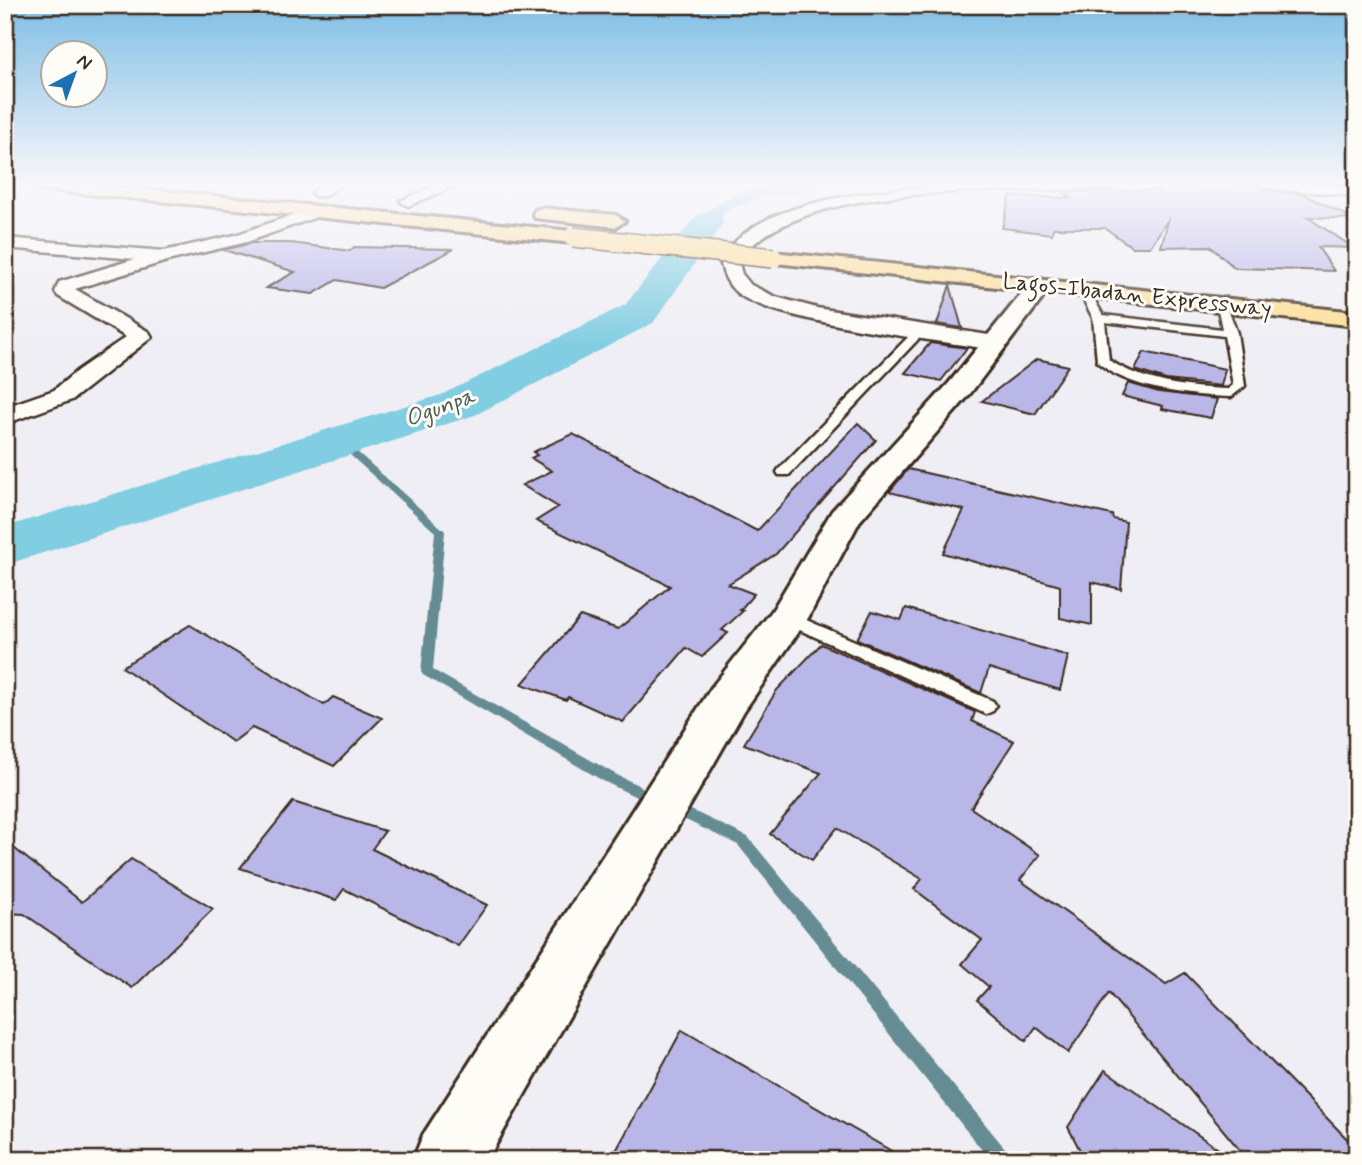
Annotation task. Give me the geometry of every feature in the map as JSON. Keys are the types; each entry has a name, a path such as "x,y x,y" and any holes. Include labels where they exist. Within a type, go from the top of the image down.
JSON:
{"highway":[{"name":"Lagos-Ibadan Expressway","path":"586,238 1357,319"},
{"path":"789,238 795,239"}],"street":[{"path":"5,416 63,395 141,337 65,292 66,286 163,256 239,238"},
{"path":"750,238 742,244 730,264 733,275 744,289 769,301 815,314 995,343"},
{"path":"5,243 163,256"},
{"path":"448,1160 728,699 788,618 844,518 958,389 1040,286"}],"lane":[{"path":"1084,291 1099,318 1103,361 1113,371 1133,378 1214,394 1231,393 1239,386 1240,379 1231,333 1222,305"},
{"path":"1099,318 1231,333"},
{"path":"784,472 920,331"},
{"path":"788,618 986,706"}],"building":[{"path":"1120,238 1156,238 1150,247 1132,247"},
{"path":"1163,238 1339,238 1354,248 1318,247 1334,271 1235,268 1210,246 1161,247"},
{"path":"252,243 291,243 350,251 354,247 454,249 380,288 337,280 313,294 266,288 295,272 224,250"},
{"path":"950,285 962,328 937,324"},
{"path":"930,343 967,348 941,381 905,373"},
{"path":"1144,352 1225,369 1221,386 1166,380 1135,370"},
{"path":"1037,359 1068,366 1035,414 982,401"},
{"path":"1128,383 1159,392 1217,399 1211,418 1162,409 1163,406 1122,396"},
{"path":"858,423 876,440 776,554 728,584 754,594 740,610 743,611 722,630 728,633 702,657 686,648 623,722 568,697 566,700 522,684 580,616 618,629 670,586 536,521 558,507 522,485 552,471 531,458 537,455 533,452 573,434 757,531"},
{"path":"908,469 1112,515 1113,519 1126,522 1121,589 1092,582 1092,625 1060,618 1060,586 943,553 964,510 889,492"},
{"path":"906,608 1068,656 1060,690 989,668 981,693 857,639 872,611 901,620"},
{"path":"190,625 324,705 333,697 382,718 334,766 252,728 233,742 122,667"},
{"path":"821,644 975,712 972,721 1014,741 971,808 1040,855 1020,880 1166,984 1185,973 1357,1149 1357,1160 1248,1160 1109,993 1068,1053 1036,1027 1026,1041 977,1000 989,987 962,964 982,940 914,889 922,879 837,828 812,860 770,834 821,773 744,744 777,690"},
{"path":"293,802 385,831 372,849 487,905 458,946 344,889 336,900 240,868"},
{"path":"5,841 82,902 131,859 213,909 132,988 24,914 5,913"},
{"path":"682,1030 907,1160 611,1160"},
{"path":"1105,1070 1234,1160 1085,1160 1068,1127"}],"waterway":[{"name":"Ogunpa","path":"5,547 458,405 639,314 696,238"},
{"path":"341,442 440,531 427,672 610,778 656,800"},
{"path":"674,808 743,841 1002,1160"}]}
